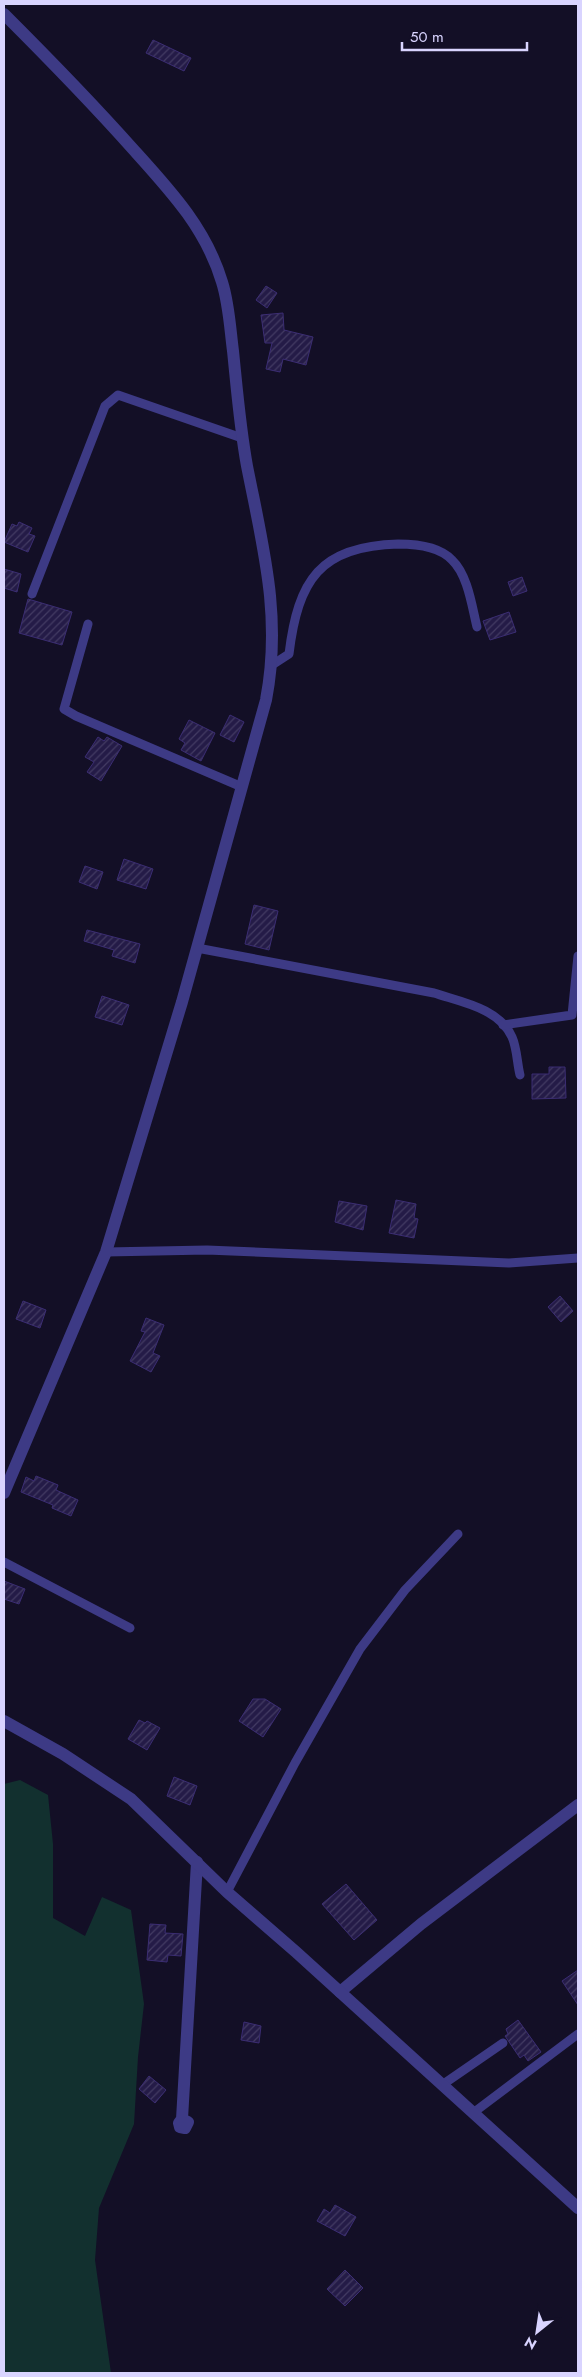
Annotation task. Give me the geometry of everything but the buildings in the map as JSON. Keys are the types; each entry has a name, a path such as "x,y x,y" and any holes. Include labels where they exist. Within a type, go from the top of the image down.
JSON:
{"street":[{"path":"4,14 85,96 181,202 207,243 227,299 242,438 273,607 272,665 266,700 197,948 106,1252 4,1492"},
{"path":"4,1720 63,1754 131,1799 227,1892 578,2208"},
{"path":"340,1992 421,1924 531,1843 578,1805"},
{"path":"182,2119 197,1862"}],"lane":[{"path":"32,594 105,406 118,395 242,438"},
{"path":"272,665 289,654 290,640 305,587 318,569 340,554 373,545 408,544 431,548 452,560 467,584 477,627"},
{"path":"88,624 64,709 76,716 242,787"},
{"path":"197,948 434,993 469,1004 497,1017 512,1037 520,1075"},
{"path":"503,1025 572,1015 578,956"},
{"path":"106,1252 207,1250 508,1263 578,1258"},
{"path":"227,1892 360,1649 405,1590 458,1534"},
{"path":"4,1562 130,1628"},
{"path":"473,2113 578,2034"},
{"path":"442,2085 503,2043"}],"green space":[{"path":"20,1780 48,1795 53,1844 53,1918 85,1936 102,1897 131,1910 144,2004 138,2057 134,2124 99,2208 95,2260 111,2373 4,2373 4,1784"}]}
